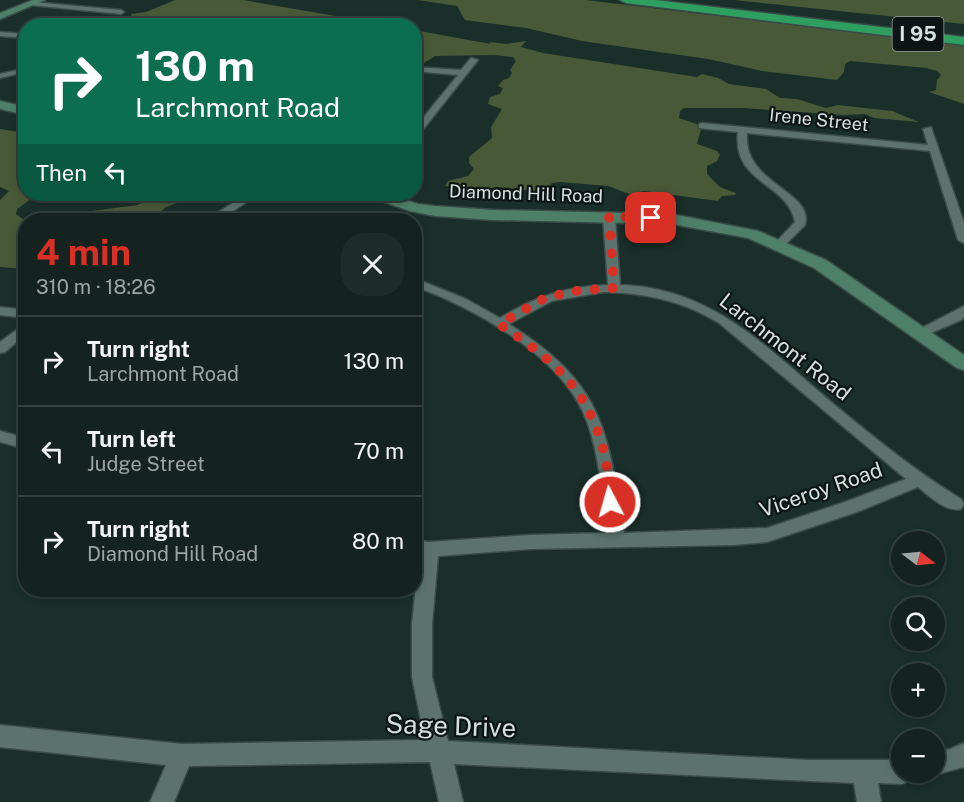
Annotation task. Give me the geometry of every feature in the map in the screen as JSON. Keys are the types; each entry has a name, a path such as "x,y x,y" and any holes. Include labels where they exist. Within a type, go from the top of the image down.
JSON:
{"highway":[{"name":"I 95","path":"626,0 874,23 964,41"},
{"name":"I 95","path":"695,0 964,33"},
{"path":"704,0 874,23 964,46"}],"street":[{"path":"0,16 37,2 121,12"},
{"path":"0,34 18,35"},
{"path":"422,125 474,60"},
{"path":"422,70 463,73"},
{"path":"0,75 18,72"},
{"path":"0,105 18,109"},
{"name":"Irene Street","path":"702,126 933,148"},
{"path":"743,129 742,148 752,171 794,203 801,214 801,223 780,244"},
{"path":"928,129 964,240"},
{"path":"223,213 243,201"},
{"name":"Diamond Hill Road","path":"395,201 415,208 435,211 672,219 721,226 752,234 780,244 820,264 964,364"},
{"path":"609,216 614,288"},
{"path":"422,285 453,297 499,324 535,348 571,382 591,411 604,454 616,539"},
{"name":"Larchmont Road","path":"499,324 545,298 576,291 614,288 680,299 718,318 758,348 917,481 955,504"},
{"path":"919,333 964,310"},
{"path":"0,311 18,313"},
{"path":"0,349 18,334"},
{"path":"0,436 18,442"},
{"name":"Viceroy Road","path":"422,548 767,535 851,507 917,481"},
{"path":"422,548 422,676 451,802"},
{"name":"Sage Drive","path":"0,736 182,755 424,751 809,771 891,772"},
{"path":"945,762 964,754"},
{"path":"162,802 182,755"},
{"path":"864,771 869,802"}],"green space":[{"path":"175,0 243,0 347,18 129,18 131,14 146,12"},
{"path":"418,0 586,0 959,45 964,46 964,104 929,92 936,90 937,80 941,75 937,71 926,68 850,61 845,64 844,72 837,80 762,71 708,59 582,41 526,28 465,20 457,6"},
{"path":"734,0 964,0 964,24"},
{"path":"422,31 491,44 489,42 507,44 526,41 521,47 543,53 697,77 702,74 718,78 729,84 766,89 780,98 797,99 826,108 838,105 892,111 919,122 874,118 865,114 843,115 744,108 684,108 680,111 679,118 702,126 697,144 717,151 720,155 717,161 707,166 707,174 720,187 736,193 722,196 718,201 644,191 629,194 608,186 560,182 552,183 546,190 534,191 497,187 484,190 445,186 448,181 468,176 474,169 469,163 469,157 492,138 491,127 502,109 488,104 490,97 500,94 503,88 498,86 503,80 509,78 512,73 510,70 516,61 513,57 494,55 435,56 422,64"},
{"path":"0,129 18,132 16,174 18,174 18,201 28,201 17,209 16,214 18,216 18,268 0,267 0,200 9,191 0,187"},
{"path":"146,201 181,201 166,207 159,213 77,213 137,205"}],"route":[{"path":"610,502 604,454 591,411 571,382 535,348 499,324 545,298 576,291 614,288 609,216 651,218"}]}
